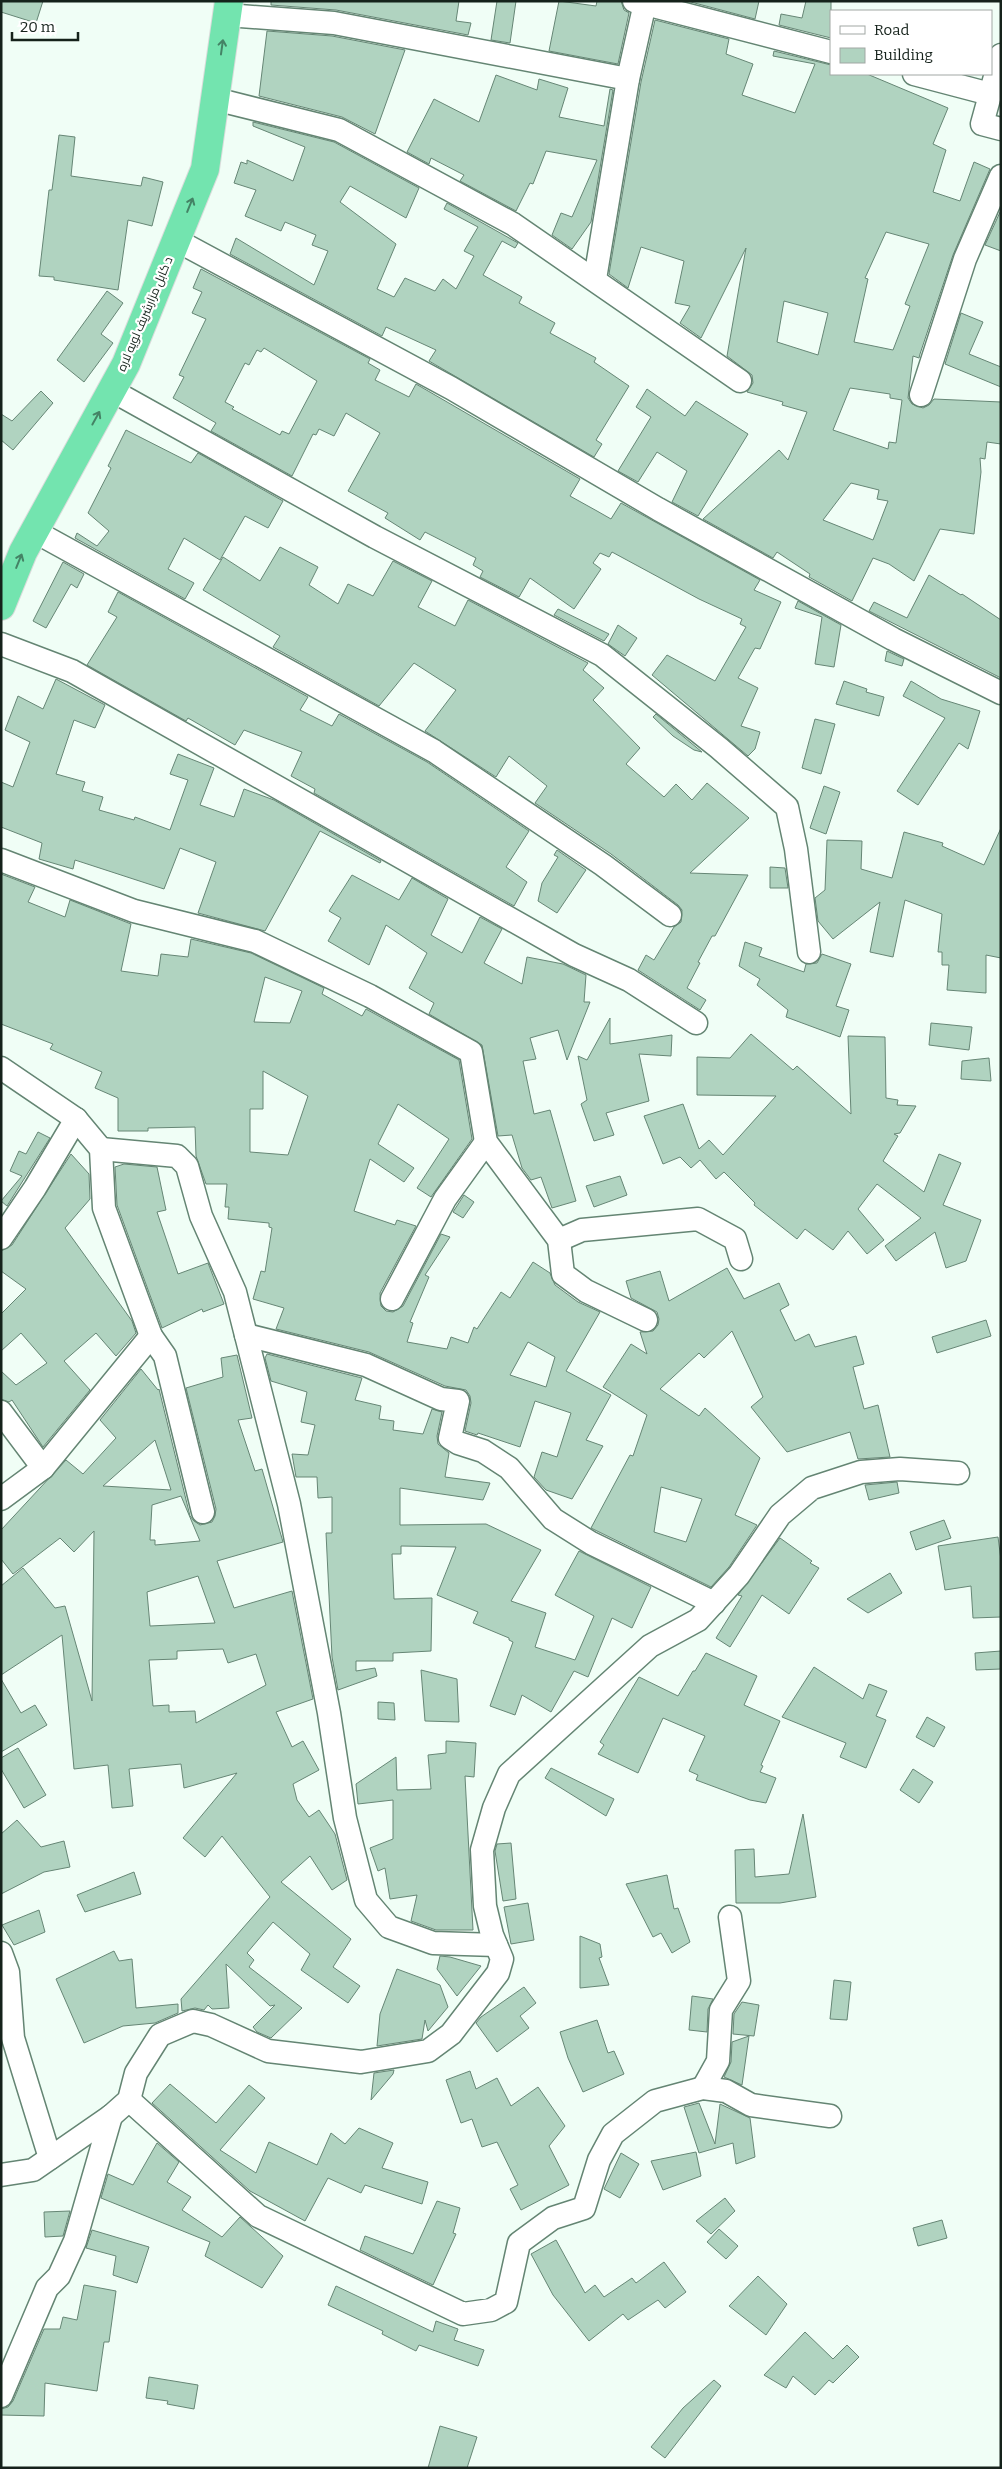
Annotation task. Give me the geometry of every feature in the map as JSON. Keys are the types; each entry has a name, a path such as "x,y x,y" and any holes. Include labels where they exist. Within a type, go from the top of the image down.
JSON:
{"highway":[{"name":"د کابل مزارشریف لویه لاره","path":"1,606 23,552 126,364 205,169 228,8"}],"street":[{"path":"595,279 639,2 830,52"},
{"path":"228,8 334,24 628,79"},
{"path":"1001,55 982,124 1001,129"},
{"path":"918,75 990,94"},
{"path":"215,99 339,130 512,224 595,279 740,381"},
{"path":"921,395 965,259 1001,176"},
{"path":"176,240 450,388 658,509 893,639 1001,693"},
{"path":"112,390 375,536 602,655 719,748 787,807 796,849 808,952"},
{"path":"34,531 434,751 604,865 670,915"},
{"path":"1,644 72,672 574,955 630,980 696,1023"},
{"path":"1,860 134,911 255,941 370,996 470,1052 486,1142 559,1240 563,1274 586,1291 646,1320"},
{"path":"1,1068 76,1119 101,1149 104,1208 151,1336 165,1356 203,1512"},
{"path":"1,1238 35,1188 76,1119"},
{"path":"392,1299 445,1199 486,1142"},
{"path":"101,1149 177,1156 187,1166 201,1216 234,1292 288,1504 329,1713 345,1818 366,1900 389,1927 433,1943 496,1945"},
{"path":"559,1240 582,1230 698,1219 735,1239 741,1259"},
{"path":"246,1335 366,1365 441,1399 458,1401 450,1438 458,1443 482,1451 509,1468 553,1519 591,1543 714,1603"},
{"path":"1,1499 43,1468 151,1336"},
{"path":"1,1412 43,1468"},
{"path":"1,2174 34,2170 111,2116 129,2100 136,2073 160,2035 193,2021 211,2025 268,2051 361,2062 428,2051 451,2034 498,1973 502,1959 485,1906 482,1850 494,1808 509,1774 650,1646 698,1620 739,1576 780,1515 812,1488 861,1472 900,1469 958,1474"},
{"path":"703,2088 718,2061 721,2010 739,1980 730,1917"},
{"path":"1,1953 8,1972 13,2038 50,2158"},
{"path":"129,2100 258,2216 463,2314 491,2310 506,2302 518,2243 554,2218 584,2208 598,2160 613,2134 655,2101 703,2088 726,2091 751,2105 830,2116"},
{"path":"2,2395 47,2288 59,2276 75,2242 111,2116"}],"building":[{"path":"1,1 43,1 36,23 1,12"},
{"path":"271,1 459,1 456,21 471,23 468,35 336,10 271,5"},
{"path":"497,1 516,1 510,43 491,40"},
{"path":"559,1 596,6 597,1 621,1 624,10 629,13 618,64 549,51"},
{"path":"687,1 759,1 755,19"},
{"path":"806,1 831,1 830,38 779,25 781,14 802,18"},
{"path":"655,20 729,39 726,54 753,64 742,95 795,113 815,64 773,56 774,51 830,65 830,75 869,75 948,108 933,144 946,150 933,192 960,201 974,162 990,169 953,255 919,358 913,356 908,398 912,404 923,408 934,399 1001,402 1001,444 987,442 985,459 980,458 981,472 974,534 940,529 914,581 889,564 873,558 852,601 809,577 810,574 777,552 773,558 703,519 779,450 788,460 807,412 782,405 783,402 747,392 753,383 752,375 727,356 746,248 701,338 680,323 690,306 675,303 684,261 641,247 628,288 609,274 641,82","holes":["886,232 929,244 905,304 910,306 893,350 854,342 868,279 865,278","784,301 828,313 818,355 777,342","850,388 890,394 890,398 902,400 896,443 889,442 888,449 833,430","851,483 879,490 877,499 888,501 873,540 823,520"]},
{"path":"267,31 332,36 405,50 375,134 342,117 259,96"},
{"path":"496,75 537,90 539,79 568,88 559,117 604,126 610,89 613,90 591,222 572,249 552,235 561,213 572,217 597,160 546,151 533,184 530,183 516,211 460,181 464,175 431,158 429,164 407,152 434,99 479,122"},
{"path":"253,122 334,142 419,188 406,218 350,186 340,202 396,244 377,289 394,297 405,278 435,291 443,279 456,289 474,256 464,251 478,227 444,209 447,203 518,243 515,248 502,241 483,275 522,297 519,303 555,323 550,333 596,358 594,362 629,386 596,440 602,444 594,457 429,361 436,350 386,327 382,336 230,254 236,238 314,285 328,251 312,245 316,235 285,222 281,231 245,216 256,190 234,183 241,162 247,164 247,160 293,181 305,147 253,126"},
{"path":"59,135 75,137 71,176 141,186 143,177 163,182 152,226 128,220 118,290 54,280 54,277 39,276 49,190 52,190"},
{"path":"1001,210 1001,251 985,245"},
{"path":"201,269 370,359 368,363 380,370 375,380 409,397 416,384 580,479 570,496 611,519 621,503 760,580 754,590 781,602 760,649 755,648 738,678 758,688 741,726 760,732 755,749 748,756 652,675 667,655 715,681 746,627 740,624 742,619 699,599 612,552 609,557 600,553 593,563 601,569 574,609 530,578 519,597 480,577 483,571 473,565 476,558 425,532 420,540 385,518 388,513 348,491 380,433 346,413 334,436 319,429 316,435 313,434 292,476 211,431 216,423 173,398 184,377 179,375 206,319 192,313 202,292 193,288","holes":["264,348 317,381 289,434 282,431 280,435 232,409 234,407 225,402 245,363 249,365 257,350 261,352"]},
{"path":"107,291 123,303 101,334 113,343 84,382 57,360"},
{"path":"961,313 983,322 969,354 1001,367 1001,387 945,364"},
{"path":"647,389 685,416 696,401 748,434 698,516 672,502 687,471 657,452 638,482 618,471 651,417 636,407"},
{"path":"41,391 53,403 13,450 1,440 1,414 12,421"},
{"path":"126,430 191,463 198,453 283,501 268,528 245,516 220,560 184,538 168,569 194,583 185,599 75,538 77,533 97,546 109,531 88,513 111,468 108,466"},
{"path":"280,547 318,567 309,585 338,604 348,584 373,596 393,561 432,581 418,607 455,626 468,600 588,663 583,670 604,688 593,700 640,748 626,764 664,797 676,784 692,800 707,783 749,818 690,873 748,875 715,936 712,936 687,988 706,1000 700,1010 638,970 646,955 654,960 674,927 681,922 682,910 678,905 611,854 535,803 547,786 509,756 496,777 425,731 456,690 414,663 379,706 273,647 280,636 203,590 223,557 260,581"},
{"path":"63,562 84,574 77,588 71,584 46,628 33,621"},
{"path":"929,575 1001,620 1001,678 869,611 874,602 907,618"},
{"path":"118,592 308,697 300,710 332,726 339,714 427,762 529,831 506,867 527,882 514,906 314,793 315,789 291,776 302,752 244,730 235,745 188,718 186,721 87,665 117,617 108,612"},
{"path":"798,601 841,625 834,667 815,664 822,617 795,608"},
{"path":"558,609 609,634 604,641 554,615"},
{"path":"618,625 637,638 625,656 608,644"},
{"path":"887,651 904,659 902,666 885,661"},
{"path":"56,679 105,705 95,728 74,720 56,774 85,782 82,791 103,797 99,810 134,820 135,817 170,830 188,780 170,774 178,754 214,768 200,805 234,817 244,789 274,800 381,861 380,863 320,831 265,931 198,913 216,862 180,848 164,889 75,860 73,869 39,859 42,843 1,827 1,782 13,787 30,742 5,730 18,696 43,709"},
{"path":"844,681 867,689 866,692 884,697 879,716 836,704"},
{"path":"911,681 941,699 980,711 968,749 959,743 918,805 897,791 945,718 903,696"},
{"path":"656,714 702,752 694,750 673,736 653,717"},
{"path":"815,719 835,724 821,774 802,768"},
{"path":"824,786 840,792 826,834 810,828"},
{"path":"1001,828 1001,958 986,955 986,993 947,990 949,965 942,965 942,952 938,952 942,914 905,900 893,957 870,952 880,902 833,939 818,921 815,898 825,890 827,840 862,841 861,869 892,878 904,832 943,843 942,846 984,865"},
{"path":"557,850 586,870 557,913 538,901 542,883 558,857 554,855"},
{"path":"770,867 785,868 788,888 770,888"},
{"path":"1,874 35,887 28,902 65,917 70,900 131,924 121,971 158,976 161,954 188,957 191,939 251,953 324,988 322,994 362,1016 366,1009 459,1060 472,1139 431,1197 417,1188 449,1139 398,1104 378,1144 414,1168 404,1182 370,1159 354,1211 395,1225 397,1220 416,1226 380,1293 381,1306 386,1311 393,1312 403,1306 441,1234 450,1237 425,1275 429,1277 410,1322 413,1323 407,1342 447,1349 451,1337 468,1343 474,1327 477,1329 501,1292 510,1298 533,1262 550,1273 555,1285 578,1302 600,1312 566,1371 611,1395 586,1440 603,1446 572,1499 546,1490 534,1477 542,1452 557,1457 571,1413 535,1401 520,1447 478,1433 477,1435 465,1431 471,1403 470,1396 466,1390 445,1386 369,1352 276,1329 284,1308 253,1299 261,1271 265,1272 272,1228 269,1227 269,1223 228,1219 229,1207 225,1207 227,1184 206,1184 196,1156 195,1127 148,1128 148,1131 118,1131 118,1098 95,1088 102,1072 50,1049 53,1044 1,1024","holes":["265,977 302,991 290,1023 254,1022","263,1071 308,1096 288,1155 250,1152 250,1109 263,1109","528,1342 555,1357 546,1387 510,1375"]},
{"path":"352,875 399,900 412,878 448,899 431,935 462,953 480,917 502,929 484,963 522,984 527,957 563,964 586,975 584,1002 590,1002 567,1060 558,1030 530,1038 536,1059 523,1061 534,1114 550,1110 576,1201 552,1208 541,1177 531,1180 522,1168 512,1135 498,1136 482,1045 429,1014 434,1003 409,988 427,953 386,925 369,965 328,941 341,918 329,911"},
{"path":"745,942 762,948 759,956 804,972 806,964 817,963 822,954 851,964 836,1006 849,1010 840,1037 786,1017 788,1010 757,985 760,979 739,966"},
{"path":"610,1018 610,1044 672,1035 671,1056 639,1054 649,1101 606,1113 614,1135 594,1141 581,1104 587,1100 578,1056 587,1060"},
{"path":"931,1023 972,1027 969,1050 929,1045"},
{"path":"751,1034 793,1070 797,1066 851,1114 848,1036 885,1037 886,1098 898,1100 897,1105 916,1106 900,1133 894,1134 898,1136 883,1161 924,1192 939,1154 961,1163 943,1205 981,1220 966,1261 946,1268 935,1232 896,1261 885,1246 921,1218 877,1184 858,1209 884,1240 867,1254 848,1231 833,1250 805,1229 797,1239 754,1205 755,1203 724,1172 716,1179 700,1160 691,1168 680,1157 663,1164 644,1116 683,1104 699,1149 709,1140 723,1155 776,1096 697,1095 697,1057 730,1058"},
{"path":"989,1058 991,1081 961,1079 962,1061"},
{"path":"38,1132 50,1138 7,1206 1,1201 22,1176 10,1171 19,1151 26,1154"},
{"path":"71,1154 89,1174 90,1199 65,1228 132,1321 136,1333 116,1356 96,1333 64,1361 90,1390 43,1447 12,1400 9,1402 1,1399 1,1371 16,1385 47,1363 21,1333 1,1351 1,1314 26,1289 1,1271 1,1251 12,1245"},
{"path":"124,1164 157,1167 166,1210 157,1212 178,1274 208,1263 224,1304 203,1312 202,1309 162,1328 117,1205 115,1167"},
{"path":"620,1176 627,1195 594,1207 586,1186"},
{"path":"464,1195 474,1202 463,1218 453,1212"},
{"path":"727,1268 744,1299 779,1283 789,1305 780,1310 795,1341 809,1334 815,1347 856,1336 864,1364 853,1367 864,1409 878,1405 890,1457 858,1459 850,1432 787,1452 751,1407 763,1397 732,1331 704,1358 699,1353 660,1389 699,1416 705,1408 760,1458 735,1515 757,1525 729,1567 711,1587 591,1528 630,1455 633,1456 647,1415 603,1387 631,1344 647,1354 640,1332 653,1331 658,1325 657,1312 631,1298 626,1281 660,1271 669,1301","holes":["661,1487 702,1499 686,1542 654,1532"]},
{"path":"986,1320 991,1336 937,1353 932,1337"},
{"path":"267,1354 362,1378 355,1400 381,1406 379,1419 394,1421 393,1430 423,1434 432,1409 442,1412 437,1436 438,1444 449,1453 445,1477 490,1483 483,1500 400,1488 400,1525 486,1524 541,1550 511,1601 546,1613 535,1647 575,1660 594,1616 555,1595 579,1551 651,1587 632,1628 612,1618 588,1677 574,1671 551,1712 522,1695 515,1715 490,1706 513,1642 509,1638 473,1623 478,1612 437,1595 456,1547 401,1546 401,1554 392,1554 394,1599 432,1598 431,1651 393,1653 393,1661 356,1661 356,1671 375,1668 377,1676 338,1690 332,1657 326,1533 332,1533 332,1497 318,1498 317,1477 296,1477 292,1454 308,1455 315,1425 301,1422 307,1392 271,1381 265,1358"},
{"path":"237,1355 252,1418 238,1420 255,1471 262,1469 283,1542 217,1561 234,1608 292,1591 313,1699 276,1712 292,1747 303,1741 319,1770 293,1784 297,1800 309,1817 319,1810 335,1834 347,1880 332,1890 310,1856 281,1882 351,1939 333,1967 360,1986 348,2003 301,1970 310,1954 273,1922 247,1953 254,1960 249,1967 302,2008 271,2038 257,2032 253,2027 275,2005 270,2006 226,1964 229,2008 212,2009 208,2005 204,2010 195,2008 182,2011 181,1999 270,1897 222,1836 205,1857 183,1838 237,1773 184,1788 181,1764 129,1769 133,1806 112,1808 108,1765 74,1769 62,1635 1,1675 1,1586 23,1568 55,1608 65,1606 92,1701 94,1531 74,1552 60,1538 13,1574 1,1559 1,1530 66,1460 83,1474 116,1438 100,1420 141,1369 159,1389 190,1516 200,1525 212,1522 216,1509 186,1388 223,1377 221,1358","holes":["155,1440 171,1490 103,1486","181,1496 200,1541 155,1545 155,1540 150,1540 152,1505","198,1576 215,1623 150,1626 147,1592","223,1649 228,1663 256,1654 266,1685 196,1723 195,1711 169,1712 169,1705 153,1706 149,1660 177,1659 177,1651"]},
{"path":"897,1482 899,1493 869,1500 865,1485"},
{"path":"944,1520 951,1538 916,1550 910,1532"},
{"path":"998,1537 1001,1560 1001,1617 973,1618 971,1586 945,1590 938,1546"},
{"path":"780,1538 812,1561 810,1563 819,1568 789,1614 762,1595 730,1647 716,1638 742,1596 738,1595"},
{"path":"890,1573 902,1593 868,1613 847,1599"},
{"path":"1001,1651 1001,1669 976,1670 975,1653"},
{"path":"706,1653 757,1676 744,1705 780,1721 761,1765 763,1766 760,1772 776,1778 766,1803 750,1800 696,1780 698,1775 689,1771 705,1736 663,1718 638,1773 598,1754 604,1745 600,1742 639,1677 678,1696"},
{"path":"814,1667 863,1699 869,1684 887,1691 876,1716 886,1720 866,1768 840,1757 846,1743 782,1717"},
{"path":"421,1670 457,1679 459,1722 425,1721"},
{"path":"1,1679 21,1713 35,1705 47,1725 1,1752"},
{"path":"378,1702 394,1703 395,1720 378,1719"},
{"path":"927,1717 945,1727 934,1747 916,1737"},
{"path":"446,1741 476,1743 474,1777 465,1776 473,1930 436,1930 411,1921 417,1895 390,1899 385,1868 378,1871 370,1848 393,1839 393,1800 358,1804 356,1784 396,1757 397,1790 431,1789 428,1755 446,1753"},
{"path":"18,1748 46,1795 24,1808 1,1769 1,1758"},
{"path":"551,1768 614,1799 606,1816 545,1778"},
{"path":"913,1769 933,1782 919,1803 900,1790"},
{"path":"803,1814 816,1897 780,1903 736,1903 735,1850 754,1849 755,1877 789,1874"},
{"path":"17,1820 41,1847 64,1841 70,1867 44,1872 1,1894 1,1834"},
{"path":"511,1843 516,1899 503,1901 495,1851 497,1844"},
{"path":"134,1872 141,1894 85,1912 77,1895"},
{"path":"667,1875 674,1909 678,1908 690,1942 672,1953 661,1933 653,1937 626,1884"},
{"path":"528,1903 534,1940 511,1944 504,1907"},
{"path":"39,1910 45,1932 14,1945 2,1925"},
{"path":"580,1936 600,1944 602,1957 599,1958 609,1985 580,1988"},
{"path":"114,1951 119,1961 132,1959 136,2008 178,2004 178,2013 155,2023 123,2026 84,2043 56,1979"},
{"path":"440,1956 481,1966 457,1996 437,1969"},
{"path":"397,1969 440,1985 448,2007 428,2031 425,2020 422,2039 377,2046 380,2014"},
{"path":"834,1980 851,1982 847,2020 830,2019"},
{"path":"524,1987 536,2003 520,2016 529,2028 497,2052 476,2023 481,2017"},
{"path":"692,1996 713,1999 708,2009 707,2032 689,2030"},
{"path":"742,2002 759,2005 754,2036 733,2034 734,2014"},
{"path":"597,2020 608,2053 614,2051 624,2074 583,2092 568,2058 560,2032"},
{"path":"749,2036 742,2085 724,2077 731,2062 732,2042"},
{"path":"394,2070 393,2074 371,2100 374,2073"},
{"path":"470,2071 476,2089 497,2078 511,2106 538,2087 565,2126 549,2146 569,2185 521,2210 510,2189 518,2185 497,2142 482,2147 472,2119 461,2123 446,2080"},
{"path":"170,2084 216,2123 249,2085 265,2098 220,2150 256,2173 269,2142 317,2165 331,2133 345,2144 359,2128 393,2143 382,2168 428,2182 422,2204 365,2185 361,2193 328,2178 305,2221 250,2191 152,2103"},
{"path":"699,2103 715,2144 720,2104 750,2118 755,2157 736,2164 733,2143 699,2153 684,2107"},
{"path":"157,2143 179,2162 167,2182 191,2197 182,2210 222,2237 240,2217 283,2256 262,2288 205,2256 210,2242 101,2198 108,2174 133,2185"},
{"path":"696,2152 701,2176 663,2190 651,2161"},
{"path":"621,2153 639,2164 620,2198 604,2189"},
{"path":"725,2198 735,2211 711,2234 696,2221"},
{"path":"437,2201 460,2208 453,2233 456,2234 433,2285 360,2250 365,2236 413,2254"},
{"path":"70,2211 63,2236 45,2237 44,2212"},
{"path":"942,2220 947,2238 918,2246 913,2228"},
{"path":"719,2229 738,2246 726,2259 707,2242"},
{"path":"92,2230 149,2247 137,2283 113,2275 116,2256 86,2248"},
{"path":"556,2240 585,2293 595,2285 604,2297 632,2278 636,2283 664,2262 686,2292 665,2308 658,2300 628,2320 623,2314 589,2341 553,2295 531,2254"},
{"path":"758,2276 787,2304 766,2335 729,2306"},
{"path":"84,2285 116,2291 109,2342 104,2342 97,2391 45,2383 44,2416 1,2415 1,2409 8,2407 13,2401 44,2329 60,2329 63,2317 77,2320"},
{"path":"336,2286 433,2332 436,2321 458,2329 454,2340 484,2350 478,2366 419,2345 416,2351 382,2334 383,2331 328,2305"},
{"path":"805,2332 833,2359 847,2345 859,2357 833,2383 829,2380 815,2395 793,2376 786,2388 764,2375"},
{"path":"149,2377 198,2385 194,2409 167,2404 168,2401 146,2398"},
{"path":"714,2380 721,2386 665,2458 651,2447 683,2408"},
{"path":"440,2426 477,2437 467,2468 428,2468"}]}
